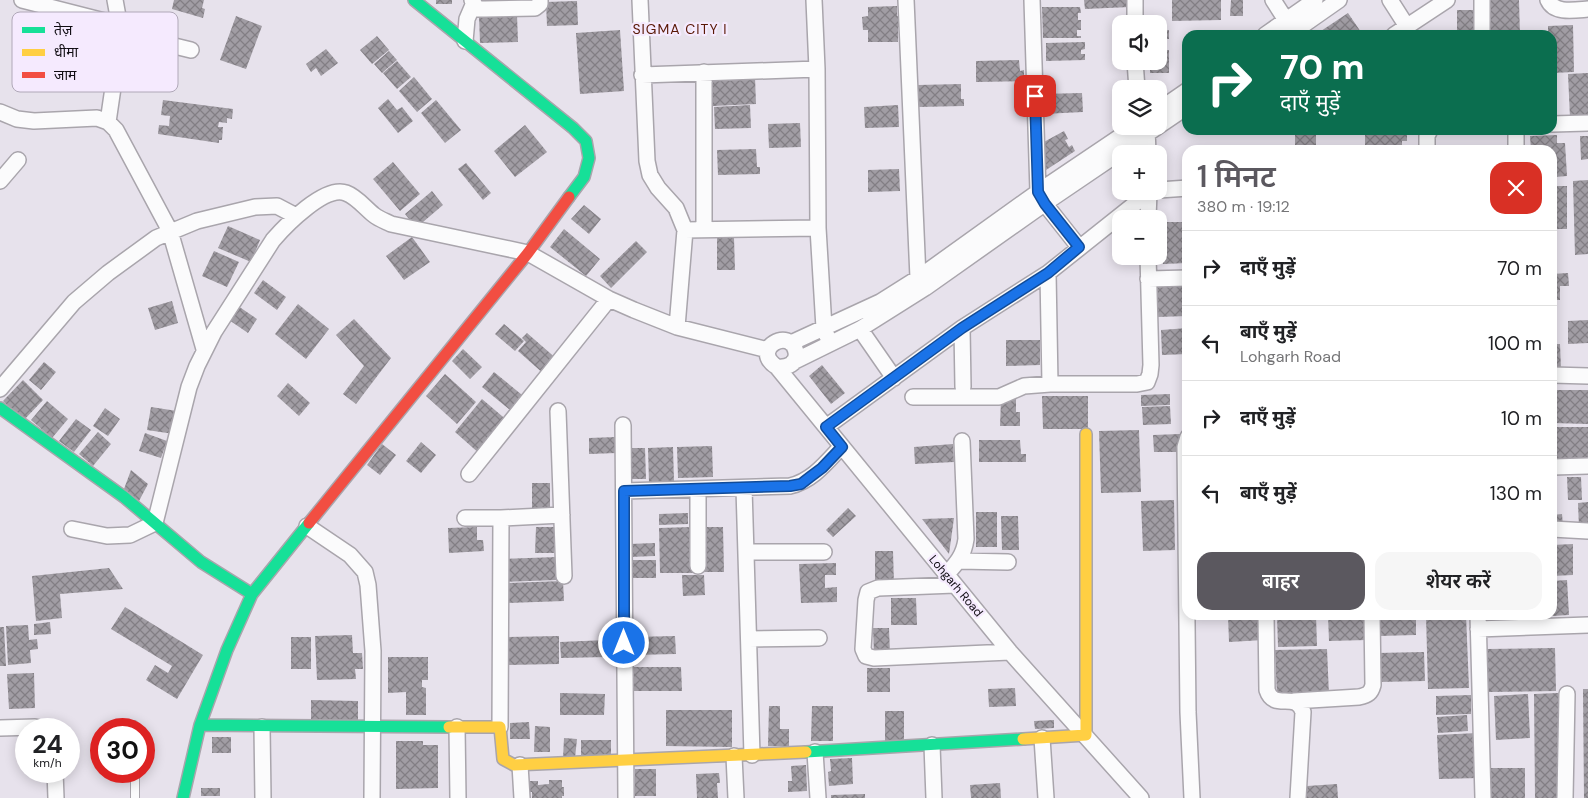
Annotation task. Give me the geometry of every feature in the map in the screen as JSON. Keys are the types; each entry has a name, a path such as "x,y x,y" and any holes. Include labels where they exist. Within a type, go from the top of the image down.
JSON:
{"street":[{"path":"22,0 63,12"},
{"path":"182,798 200,725 226,650 252,594 528,253 584,177 589,158 586,141 573,128 414,0"},
{"path":"473,2 477,9 535,8 540,4 540,0"},
{"path":"640,0 647,161 650,174 658,188 676,208 685,230 676,327"},
{"path":"814,0 817,69 818,228 824,328 830,344"},
{"path":"906,0 922,283"},
{"path":"1032,0 1041,198 1079,247"},
{"path":"1135,0 1135,15"},
{"path":"1273,0 1290,29"},
{"path":"1290,29 1315,0"},
{"path":"1290,29 1339,0"},
{"path":"1390,0 1400,30"},
{"path":"1402,30 1447,0"},
{"path":"1482,0 1482,30"},
{"path":"1548,0 1550,5 1557,9 1588,9"},
{"path":"465,41 467,19 473,2"},
{"path":"178,46 191,50"},
{"path":"642,75 817,69"},
{"path":"704,72 704,229"},
{"path":"108,122 112,92"},
{"path":"1167,104 1182,94"},
{"path":"1167,117 1182,109"},
{"path":"0,112 17,119 34,121 97,118 108,122 116,130 170,231 204,349"},
{"path":"1557,124 1588,123"},
{"path":"793,362 796,351 791,343 783,340 774,342 768,350 768,357 771,363 783,368 860,329 1041,198 1135,135"},
{"path":"0,181 18,160"},
{"path":"1167,189 1182,188"},
{"path":"155,524 189,388 204,349 273,240 296,216 330,194 345,193 375,216 391,224 528,253 609,299 676,327 768,350"},
{"path":"826,427 962,328 1048,273 1139,200"},
{"path":"0,389 74,302 156,238 197,221 265,206 277,206 296,216"},
{"path":"685,230 818,228"},
{"path":"913,398 999,397 1024,386 1050,384 1138,384 1147,382 1151,365 1148,265"},
{"path":"1048,273 1050,384"},
{"path":"1148,279 1182,278"},
{"path":"791,343 922,283"},
{"path":"469,474 609,299"},
{"path":"962,328 963,387"},
{"path":"860,329 894,378"},
{"name":"Lohgarh Road","path":"777,367 1010,652 1141,798"},
{"path":"1557,375 1588,376"},
{"path":"0,408 124,497 201,562 252,594"},
{"path":"558,411 564,576"},
{"path":"623,425 626,798"},
{"path":"501,518 500,727 503,759 508,763 625,761 734,756 1086,736 1086,434"},
{"path":"962,441 966,540 964,550 951,580 878,588 868,592 863,649 866,656 874,658 1010,652"},
{"path":"624,491 744,488 801,484 822,468 842,447"},
{"path":"1557,467 1588,466"},
{"path":"744,488 752,755"},
{"path":"698,489 698,566"},
{"path":"466,518 562,515"},
{"path":"72,530 107,536 130,535 155,524"},
{"path":"307,526 350,555 365,572 370,597 373,651 372,798"},
{"path":"1557,529 1588,531"},
{"path":"746,552 824,552"},
{"path":"959,561 1008,562"},
{"path":"1188,620 1188,712 1192,798"},
{"path":"1266,620 1267,690 1271,699 1294,701 1359,697 1367,695 1371,691 1373,685 1372,620"},
{"path":"1483,798 1478,622 1588,625"},
{"path":"749,639 819,638"},
{"path":"1565,798 1567,694"},
{"path":"1294,701 1299,704 1303,712 1298,798"},
{"path":"200,725 262,727 500,727"},
{"path":"262,727 263,798"},
{"path":"457,727 458,798"},
{"path":"0,728 15,728"},
{"path":"1042,738 1046,798"},
{"path":"932,745 934,798"},
{"path":"815,752 818,798"},
{"path":"734,756 736,798"},
{"path":"520,764 522,798"},
{"path":"55,783 56,798"}],"lane":[{"path":"134,783 135,798"}],"building":[{"path":"174,0 204,0 202,8 205,9 203,18 172,9"},
{"path":"436,0 452,0 452,4 436,4"},
{"path":"1084,0 1129,0 1130,7 1085,9"},
{"path":"1172,0 1221,0 1221,20 1172,21"},
{"path":"1231,0 1243,0 1243,16 1230,16"},
{"path":"1489,0 1519,0 1520,30 1490,30"},
{"path":"577,1 578,25 547,26 546,2"},
{"path":"897,6 897,16 903,16 903,27 898,27 898,42 868,42 868,30 863,30 862,17 868,16 868,7"},
{"path":"1042,7 1080,7 1081,13 1078,13 1078,20 1081,20 1081,30 1077,30 1077,36 1081,36 1081,38 1043,38"},
{"path":"1457,10 1476,10 1476,30 1457,30"},
{"path":"1348,13 1360,30 1322,30"},
{"path":"517,15 518,42 480,43 479,16"},
{"path":"236,16 262,26 246,69 220,60"},
{"path":"1573,25 1574,72 1557,73 1557,30 1548,30 1548,26"},
{"path":"620,30 624,91 580,94 576,33"},
{"path":"1167,30 1169,30 1169,39 1167,39"},
{"path":"377,36 389,50 372,64 360,50"},
{"path":"1085,42 1085,49 1081,50 1081,54 1085,54 1085,60 1046,61 1046,43"},
{"path":"326,49 338,63 321,76 316,68 311,72 306,64"},
{"path":"1167,50 1169,50 1169,73 1150,73 1150,70 1167,70"},
{"path":"389,51 397,60 382,73 374,64"},
{"path":"1019,60 1020,71 1024,70 1024,81 976,82 976,61"},
{"path":"397,61 411,77 397,89 383,73"},
{"path":"1588,73 1588,118 1570,118 1568,74"},
{"path":"414,77 432,99 417,112 399,91"},
{"path":"755,77 756,104 713,106 712,80"},
{"path":"961,84 961,99 964,99 964,106 918,107 918,85"},
{"path":"1082,93 1083,112 1043,114 1042,94"},
{"path":"388,99 397,110 402,107 413,121 398,133 378,108"},
{"path":"163,100 233,109 232,119 227,118 227,123 219,122 218,127 223,127 222,140 219,140 219,143 158,134 159,125 169,126 170,116 161,115"},
{"path":"436,100 461,130 445,143 421,113"},
{"path":"750,105 751,128 715,129 714,107"},
{"path":"898,105 899,127 865,128 864,107"},
{"path":"800,123 801,147 769,148 768,124"},
{"path":"525,125 547,152 515,177 494,151"},
{"path":"1064,131 1068,139 1065,140 1069,147 1072,145 1075,151 1043,172 1042,143"},
{"path":"1295,135 1316,135 1316,145 1295,145"},
{"path":"1365,135 1407,135 1407,141 1402,141 1402,145 1365,145"},
{"path":"1557,135 1557,143 1565,143 1567,176 1557,177 1557,145 1531,145 1530,136"},
{"path":"1580,136 1588,136 1588,159 1581,160"},
{"path":"756,149 757,167 760,167 760,174 718,175 717,150"},
{"path":"393,162 420,194 400,211 373,179"},
{"path":"466,163 491,193 483,200 458,169"},
{"path":"899,169 900,191 868,192 868,170"},
{"path":"1588,180 1588,254 1575,255 1573,181"},
{"path":"1557,186 1567,186 1567,229 1557,229"},
{"path":"432,191 443,205 416,228 405,214"},
{"path":"584,205 601,219 589,234 571,219"},
{"path":"1167,222 1182,222 1182,263 1167,264"},
{"path":"228,226 260,240 251,262 218,248"},
{"path":"564,229 600,259 586,276 550,247"},
{"path":"412,237 430,262 404,280 386,256"},
{"path":"717,238 734,238 735,270 717,270"},
{"path":"636,241 647,252 611,288 600,276"},
{"path":"214,251 239,262 227,287 202,276"},
{"path":"1568,273 1569,286 1560,286 1560,300 1557,300 1557,274"},
{"path":"263,280 286,297 277,310 254,293"},
{"path":"1182,286 1182,316 1157,317 1156,287"},
{"path":"172,301 178,323 155,330 148,308"},
{"path":"298,304 329,329 306,359 275,334"},
{"path":"238,306 257,319 248,333 229,320"},
{"path":"354,319 391,358 356,404 343,394 364,366 336,335"},
{"path":"1588,320 1588,343 1568,344 1568,321"},
{"path":"504,324 524,341 515,351 495,334"},
{"path":"1182,328 1182,354 1162,355 1161,330"},
{"path":"527,333 558,360 545,375 518,351 526,342 522,338"},
{"path":"1006,340 1040,340 1040,365 1006,366"},
{"path":"1557,344 1560,344 1561,370 1557,370"},
{"path":"463,349 482,367 470,379 452,361"},
{"path":"44,362 56,372 41,390 29,380"},
{"path":"822,365 845,393 831,404 809,376"},
{"path":"494,372 527,399 515,414 482,387"},
{"path":"445,374 476,402 457,424 426,396"},
{"path":"23,380 43,400 23,421 3,401"},
{"path":"288,383 310,403 299,416 277,396"},
{"path":"1557,390 1588,390 1588,424 1557,423"},
{"path":"1170,394 1170,405 1141,406 1141,395"},
{"path":"1042,396 1088,396 1088,429 1043,429"},
{"path":"482,399 509,422 481,455 455,432"},
{"path":"1001,399 1016,399 1016,412 1020,412 1020,426 1000,426"},
{"path":"47,401 68,419 52,438 31,420"},
{"path":"1170,406 1171,424 1143,425 1142,407"},
{"path":"151,407 177,411 174,434 147,430"},
{"path":"105,408 120,419 108,436 93,426"},
{"path":"76,419 91,430 74,452 59,441"},
{"path":"1557,427 1588,427 1588,460 1557,461"},
{"path":"1139,430 1141,492 1101,493 1099,431"},
{"path":"98,432 111,444 93,466 79,454"},
{"path":"145,433 167,441 161,458 139,451"},
{"path":"1180,434 1180,452 1154,452 1153,435"},
{"path":"616,437 617,453 589,454 589,438"},
{"path":"979,440 1020,440 1021,454 1026,454 1026,462 979,462"},
{"path":"421,442 436,455 421,473 406,461"},
{"path":"382,444 396,455 380,475 367,465"},
{"path":"953,444 954,462 915,464 914,447"},
{"path":"712,446 713,477 678,478 677,447"},
{"path":"673,447 674,482 649,483 648,448"},
{"path":"628,448 645,448 646,479 629,479"},
{"path":"131,470 148,484 139,501 124,489"},
{"path":"1567,477 1581,477 1582,500 1568,500"},
{"path":"532,483 550,483 550,512 532,512"},
{"path":"1174,500 1175,550 1143,551 1141,501"},
{"path":"1588,502 1588,528 1579,528 1578,503"},
{"path":"848,508 856,516 833,537 826,530"},
{"path":"976,512 997,512 997,547 976,547"},
{"path":"688,513 688,524 659,525 659,514"},
{"path":"1557,514 1562,514 1563,526 1557,527"},
{"path":"1001,516 1018,516 1019,550 1002,550"},
{"path":"954,518 949,554 922,519"},
{"path":"477,527 477,540 483,540 484,551 449,553 448,528"},
{"path":"536,527 554,527 554,553 535,553"},
{"path":"691,527 693,573 660,573 659,528"},
{"path":"703,527 723,527 724,572 704,572"},
{"path":"655,543 655,556 629,557 629,544"},
{"path":"1573,544 1573,575 1557,576 1557,545"},
{"path":"875,551 893,551 894,585 875,585"},
{"path":"557,557 557,580 504,582 504,559"},
{"path":"626,560 656,560 656,578 627,578"},
{"path":"836,563 836,575 825,575 825,588 837,587 837,602 801,603 799,564"},
{"path":"109,568 123,589 60,594 62,618 36,621 32,576"},
{"path":"682,575 704,575 705,595 683,596"},
{"path":"1567,580 1569,615 1557,616 1557,581"},
{"path":"563,581 564,601 506,603 505,583"},
{"path":"891,598 916,598 917,625 891,625"},
{"path":"125,607 203,655 177,699 146,680 155,665 168,673 172,666 111,629"},
{"path":"1228,620 1262,620 1264,640 1229,642"},
{"path":"1277,620 1316,620 1317,646 1278,647"},
{"path":"1328,620 1366,620 1367,640 1329,641"},
{"path":"1378,620 1416,620 1416,635 1379,636"},
{"path":"1426,620 1466,620 1469,688 1428,689"},
{"path":"50,622 51,634 34,635 34,624"},
{"path":"28,625 29,640 37,639 38,649 30,650 31,663 8,665 6,626"},
{"path":"0,627 4,627 6,666 0,666"},
{"path":"873,628 889,628 890,653 874,654"},
{"path":"352,635 353,653 362,653 363,669 355,669 356,679 317,680 315,636"},
{"path":"559,636 559,664 502,665 501,637"},
{"path":"675,636 676,654 635,655 634,637"},
{"path":"291,637 311,637 311,669 291,669"},
{"path":"607,640 607,657 561,658 560,642"},
{"path":"1555,648 1556,691 1488,692 1487,649"},
{"path":"1327,649 1329,695 1277,696 1275,650"},
{"path":"1424,652 1425,681 1378,682 1377,653"},
{"path":"388,657 428,657 428,680 422,680 422,687 426,688 426,715 406,715 406,692 388,693"},
{"path":"630,667 681,667 682,691 630,691"},
{"path":"867,668 890,668 890,692 867,692"},
{"path":"34,673 35,708 9,709 7,674"},
{"path":"1015,688 1016,706 989,707 988,689"},
{"path":"1583,689 1588,689 1588,798 1584,798"},
{"path":"560,693 605,694 604,715 560,715"},
{"path":"1558,693 1558,798 1535,798 1534,694"},
{"path":"1528,694 1530,738 1496,740 1494,696"},
{"path":"1471,695 1471,714 1436,715 1436,696"},
{"path":"311,700 358,701 358,723 311,722"},
{"path":"769,706 780,706 780,729 789,729 789,746 768,746"},
{"path":"812,706 833,706 833,741 811,741"},
{"path":"666,710 732,710 732,747 666,746"},
{"path":"885,711 904,711 904,742 885,742"},
{"path":"1467,715 1468,731 1438,733 1437,717"},
{"path":"1054,720 1054,728 1035,729 1034,721"},
{"path":"529,722 530,739 510,739 510,723"},
{"path":"535,726 550,727 550,752 534,752"},
{"path":"1477,733 1479,778 1439,779 1437,735"},
{"path":"212,737 231,737 231,753 212,753"},
{"path":"564,738 577,739 575,758 563,758"},
{"path":"581,740 611,740 611,759 581,759"},
{"path":"396,741 423,741 423,745 438,745 438,788 396,789"},
{"path":"852,758 853,784 829,786 828,772 831,771 830,759"},
{"path":"806,765 807,791 788,792 788,781 792,781 791,766"},
{"path":"1490,768 1525,768 1525,798 1490,798"},
{"path":"635,769 656,769 656,796 635,796"},
{"path":"719,773 720,783 717,783 718,798 697,798 696,774"},
{"path":"549,780 562,780 564,796 562,798 532,798 532,792 528,792 528,781 538,781 538,785 549,784"},
{"path":"1000,783 1001,798 971,798 970,785"},
{"path":"1337,784 1338,798 1307,798 1307,786"},
{"path":"201,788 220,788 220,796 201,796"},
{"path":"865,794 865,798 831,798 831,795"}],"traffic: fast":[{"path":"414,0 573,128 586,141 589,158 584,177 569,197"},
{"path":"0,408 124,497 201,562 252,594"},
{"path":"183,798 200,725 227,650 252,594 309,523"},
{"path":"200,725 449,727"},
{"path":"806,752 1023,739"}],"traffic: slow":[{"path":"1023,739 1086,735 1086,434"},
{"path":"449,727 500,727 503,759 514,765 806,752"}],"traffic: jam":[{"path":"309,523 528,253 569,197"}],"district":[{"name":"SIGMA CITY I","path":"680,29"}],"route":[{"path":"624,643 624,491 775,487 801,484 822,468 842,447 826,427 962,328 1048,273 1079,247 1045,204 1038,192 1035,96"}]}
